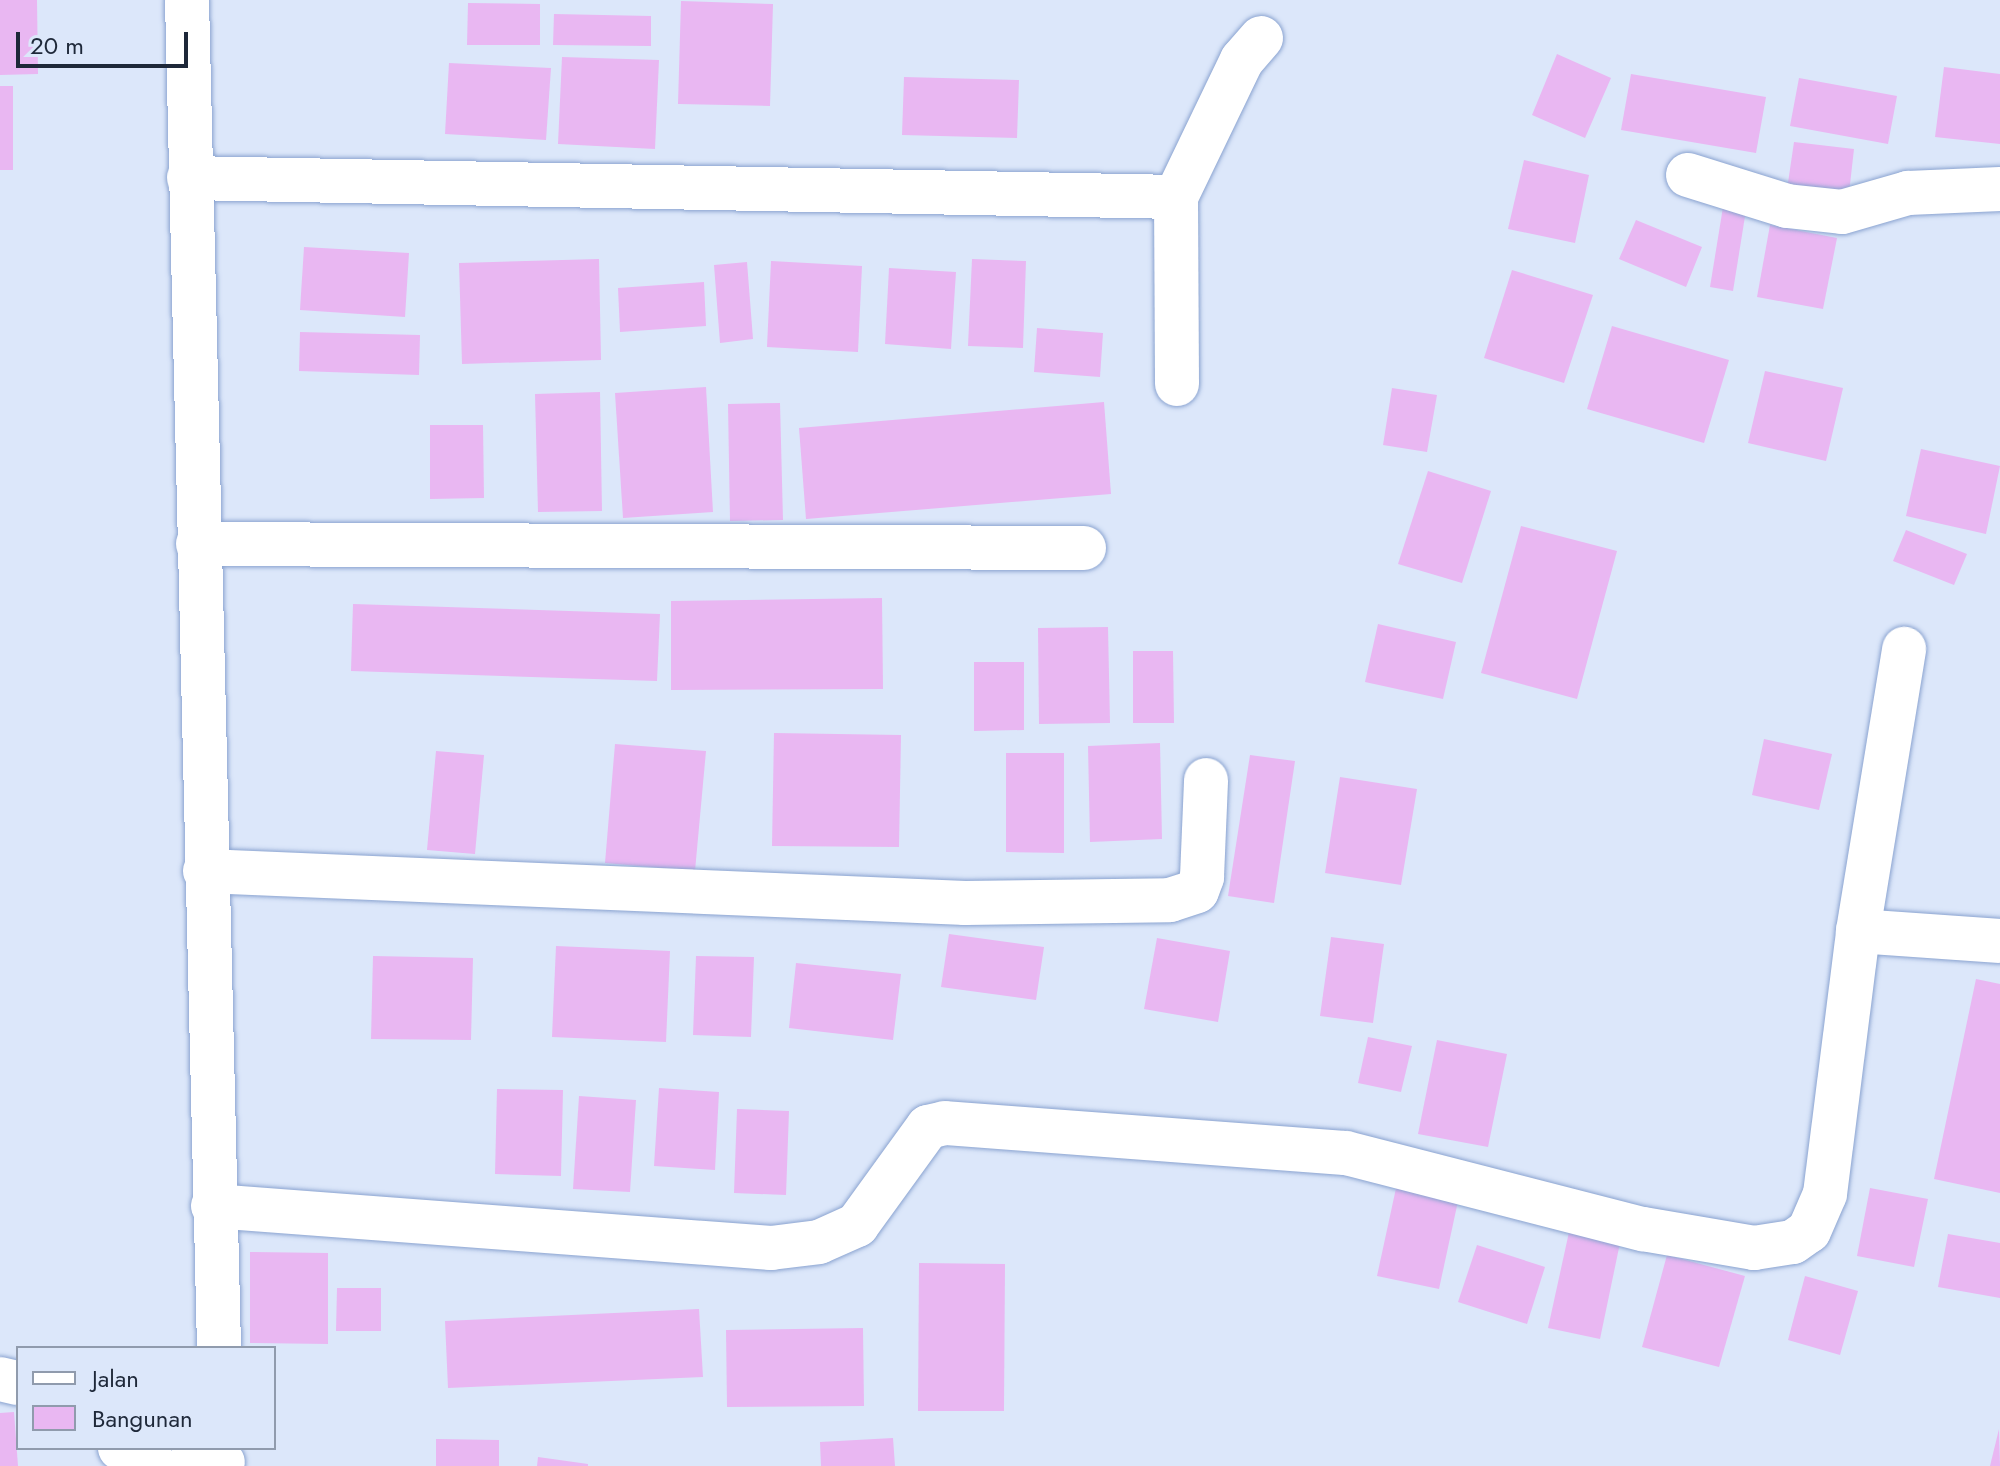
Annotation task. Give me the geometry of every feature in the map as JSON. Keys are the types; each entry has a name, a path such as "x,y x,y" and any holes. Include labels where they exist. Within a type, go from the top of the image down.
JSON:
{"street":[{"path":"187,0 205,871 219,1346"},
{"path":"1177,384 1176,197 1242,60 1261,38"},
{"path":"1688,175 1787,206 1833,212 1863,209 1908,193 2000,189"},
{"path":"189,178 1176,197"},
{"path":"198,544 1084,548"},
{"path":"213,1206 771,1248 819,1242 857,1225 928,1127 945,1123 1346,1153 1643,1229 1754,1248 1793,1242 1809,1231 1825,1194 1858,931 1904,649"},
{"path":"205,871 965,903 1170,900 1197,891 1202,877 1206,780"},
{"path":"1858,931 2000,941"},
{"path":"124,1450 156,1466"}],"building":[{"path":"0,0 37,0 38,74 0,75"},
{"path":"681,1 773,4 770,106 678,104"},
{"path":"468,3 540,4 540,45 467,45"},
{"path":"554,14 651,16 651,46 553,45"},
{"path":"1557,54 1611,78 1585,138 1532,115"},
{"path":"562,57 659,60 655,149 558,144"},
{"path":"449,63 551,68 546,140 445,134"},
{"path":"1944,67 2000,74 2000,144 1935,137"},
{"path":"1631,74 1766,97 1756,153 1621,130"},
{"path":"904,77 1019,80 1017,138 902,135"},
{"path":"1799,78 1897,96 1888,144 1790,126"},
{"path":"0,86 13,86 13,170 0,170"},
{"path":"1794,142 1854,149 1847,211 1785,203"},
{"path":"1524,160 1589,175 1575,243 1508,229"},
{"path":"1724,201 1747,204 1733,291 1710,287"},
{"path":"1636,220 1702,247 1686,287 1619,259"},
{"path":"1770,225 1837,238 1823,309 1757,297"},
{"path":"304,247 409,253 405,317 300,310"},
{"path":"599,259 601,360 462,364 459,263"},
{"path":"972,259 1026,261 1023,348 968,346"},
{"path":"771,261 862,266 858,352 767,347"},
{"path":"747,262 753,339 720,343 714,265"},
{"path":"889,268 956,272 951,349 885,344"},
{"path":"1512,270 1593,295 1564,383 1484,358"},
{"path":"704,282 706,326 620,332 618,288"},
{"path":"1612,326 1729,360 1704,443 1587,409"},
{"path":"1037,328 1103,333 1100,377 1034,372"},
{"path":"300,332 420,335 419,375 299,371"},
{"path":"1765,371 1843,388 1826,461 1748,443"},
{"path":"706,387 713,512 623,518 615,393"},
{"path":"1392,388 1437,395 1427,452 1383,445"},
{"path":"600,392 602,511 538,512 535,394"},
{"path":"1104,402 1111,494 806,519 799,428"},
{"path":"780,403 783,520 730,521 728,404"},
{"path":"430,425 483,425 484,498 430,499"},
{"path":"1921,449 2000,466 1986,534 1906,516"},
{"path":"1428,471 1491,491 1462,583 1398,564"},
{"path":"1521,526 1617,551 1577,699 1481,673"},
{"path":"1906,530 1967,554 1954,585 1893,561"},
{"path":"882,598 883,689 671,690 671,601"},
{"path":"353,604 660,614 657,681 351,671"},
{"path":"1378,624 1456,642 1443,699 1365,682"},
{"path":"1108,627 1110,723 1039,724 1038,628"},
{"path":"1133,651 1173,651 1174,723 1133,723"},
{"path":"974,662 1024,662 1024,730 974,731"},
{"path":"774,733 901,735 899,847 772,846"},
{"path":"1764,739 1832,754 1819,810 1752,795"},
{"path":"1160,743 1162,839 1090,842 1088,746"},
{"path":"615,744 706,751 695,871 605,863"},
{"path":"436,751 484,755 475,854 427,850"},
{"path":"1006,753 1064,753 1064,853 1006,852"},
{"path":"1250,755 1295,761 1274,903 1228,896"},
{"path":"1340,777 1417,789 1401,885 1325,873"},
{"path":"949,934 1044,947 1036,1000 941,987"},
{"path":"1331,937 1384,944 1373,1023 1320,1016"},
{"path":"1157,938 1230,951 1218,1022 1144,1009"},
{"path":"556,946 670,951 666,1042 552,1037"},
{"path":"373,956 473,958 471,1040 371,1039"},
{"path":"696,956 754,957 751,1037 693,1035"},
{"path":"796,963 901,974 893,1040 789,1028"},
{"path":"1976,979 2000,984 2000,1193 1934,1179"},
{"path":"1368,1037 1412,1046 1401,1092 1358,1083"},
{"path":"1437,1040 1507,1054 1488,1147 1418,1134"},
{"path":"659,1088 719,1092 715,1170 654,1166"},
{"path":"497,1089 563,1090 561,1176 495,1174"},
{"path":"579,1096 636,1100 630,1192 573,1189"},
{"path":"737,1109 789,1111 786,1195 734,1193"},
{"path":"1398,1179 1460,1192 1439,1289 1377,1276"},
{"path":"1870,1188 1928,1199 1914,1267 1857,1256"},
{"path":"1569,1232 1620,1243 1600,1339 1548,1328"},
{"path":"1948,1234 2000,1243 2000,1298 1938,1287"},
{"path":"1477,1245 1545,1267 1527,1324 1458,1302"},
{"path":"250,1252 328,1253 328,1344 250,1343"},
{"path":"1667,1255 1745,1276 1719,1367 1642,1347"},
{"path":"919,1263 1005,1264 1004,1411 918,1411"},
{"path":"1805,1276 1858,1291 1840,1355 1788,1340"},
{"path":"337,1288 381,1288 381,1331 336,1331"},
{"path":"699,1309 703,1377 448,1388 445,1321"},
{"path":"863,1328 864,1406 727,1407 726,1330"},
{"path":"14,1412 18,1466 0,1466 0,1413"},
{"path":"1999,1429 2000,1466 1990,1466"},
{"path":"893,1438 895,1466 821,1466 820,1442"},
{"path":"436,1439 499,1440 499,1466 436,1466"},
{"path":"538,1457 588,1464 588,1466 537,1466"}]}
